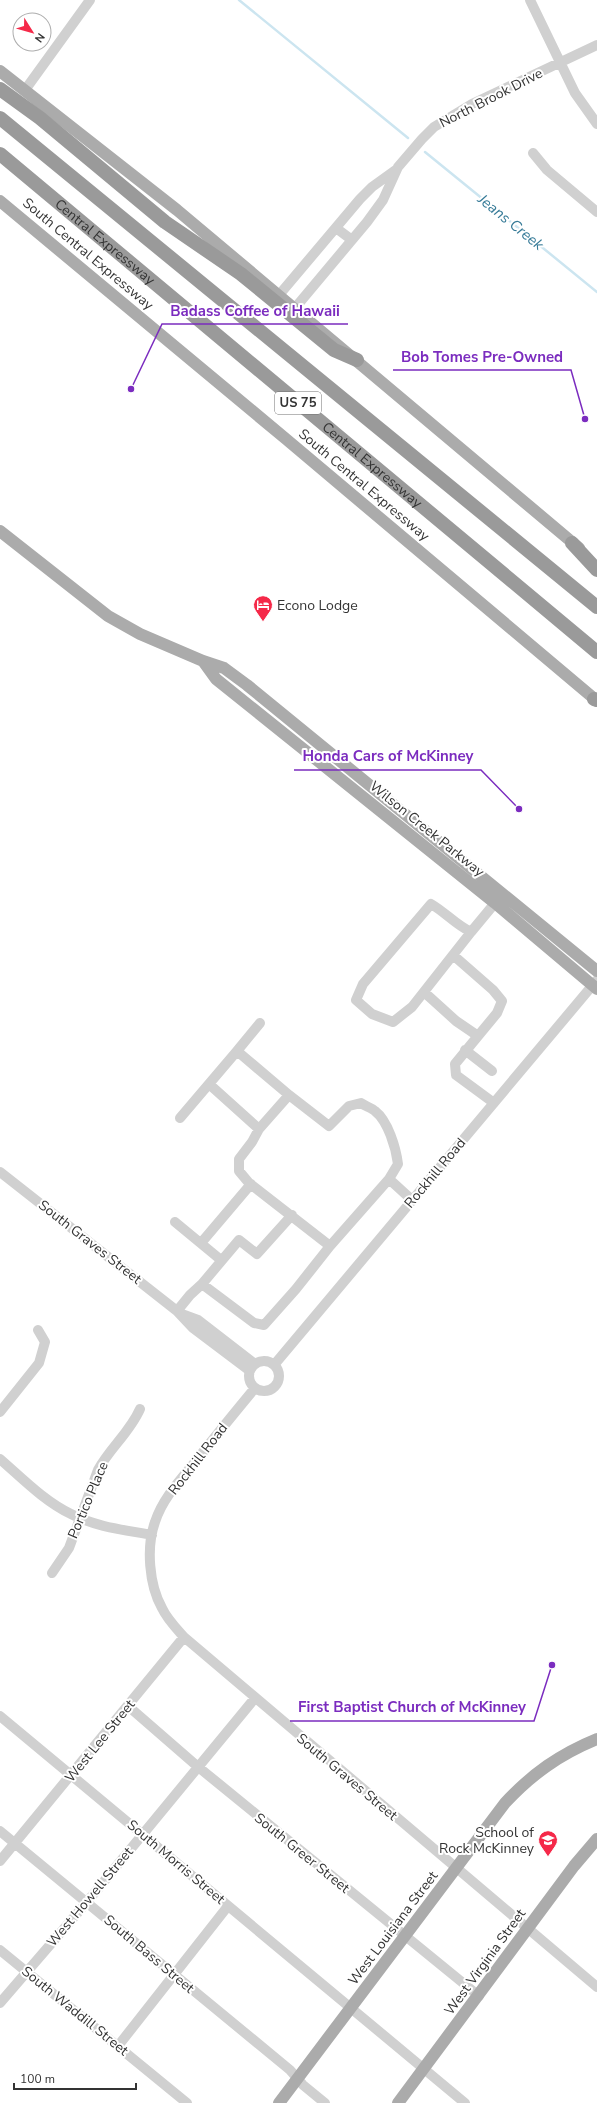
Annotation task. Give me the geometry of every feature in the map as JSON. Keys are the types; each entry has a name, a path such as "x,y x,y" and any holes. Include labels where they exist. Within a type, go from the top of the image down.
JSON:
{"highway":[{"path":"0,88 40,118 165,222 241,274 334,350 357,360"},
{"name":"Central Expressway","path":"0,118 597,607"},
{"name":"Central Expressway","path":"0,154 597,652"},
{"path":"572,543 597,570"}],"main road":[{"path":"0,71 171,205 357,360 572,543 597,562"},
{"name":"South Central Expressway","path":"0,201 596,700"},
{"name":"Wilson Creek Parkway","path":"0,531 108,616 140,634 202,661 224,668 247,685 597,971"},
{"name":"Wilson Creek Parkway","path":"202,661 216,679 596,985"},
{"name":"West Louisiana Street","path":"279,2103 506,1803 529,1779 555,1759 597,1739"},
{"name":"West Virginia Street","path":"398,2103 479,1996 527,1929 597,1839"}],"street":[{"path":"25,90 90,0"},
{"path":"530,0 580,103 597,124"},
{"name":"North Brook Drive","path":"279,295 372,187 398,167 422,138 446,118 597,45"},
{"path":"532,153 552,175 597,212"},
{"name":"North Brook Drive","path":"295,308 352,240 383,200 398,167"},
{"path":"336,228 352,240"},
{"path":"471,932 462,928 443,911 431,904 364,984 356,1000 372,1014 393,1022 412,1007 495,904"},
{"path":"453,955 493,990 502,1001 497,1014 465,1050 455,1064 456,1075 494,1103"},
{"name":"Rockhill Road","path":"274,1365 494,1103 596,985"},
{"path":"424,992 456,1021 478,1036"},
{"path":"180,1118 260,1023"},
{"path":"465,1050 492,1071"},
{"path":"202,1284 254,1323 264,1325 296,1289 330,1246 389,1179 398,1164 395,1146 376,1111 361,1104 349,1106 328,1126 237,1051"},
{"path":"209,1084 259,1129"},
{"path":"289,1095 259,1129 252,1142 239,1158 239,1171 251,1184 330,1246"},
{"name":"South Graves Street","path":"0,1172 178,1312 198,1320 252,1368"},
{"path":"389,1179 412,1200"},
{"path":"201,1243 251,1184"},
{"path":"178,1312 190,1295 202,1284 239,1240 257,1254 292,1215"},
{"path":"175,1222 221,1260"},
{"path":"0,1412 39,1363 45,1342 38,1330"},
{"path":"263,1361 274,1365 279,1376 276,1385 268,1390 259,1390 255,1388 249,1380 252,1368 263,1361"},
{"name":"Rockhill Road","path":"184,1637 172,1624 161,1607 155,1588 150,1560 152,1535 162,1506 174,1487 255,1388"},
{"name":"Portico Place","path":"52,1573 69,1548 98,1470 104,1459 132,1425 140,1409"},
{"path":"0,1459 58,1507 79,1518 100,1525 152,1535"},
{"name":"South Graves Street","path":"184,1637 597,1987"},
{"name":"West Lee Street","path":"0,1861 184,1637"},
{"name":"West Howell Street","path":"0,2003 87,1902 255,1698"},
{"name":"South Greer Street","path":"128,1706 198,1766 479,1996"},
{"name":"South Morris Street","path":"0,1716 465,2103"},
{"name":"South Bass Street","path":"0,1830 290,2070 297,2079 325,2103"},
{"path":"118,2046 173,1974 228,1906"},
{"name":"South Waddill Street","path":"0,1950 187,2103"}],"waterway":[{"name":"Jeans Creek","path":"239,0 408,138"},
{"name":"Jeans Creek","path":"425,152 597,292"}],"place":[{"name":"Badass Coffee of Hawaii","path":"131,389"},
{"name":"Bob Tomes Pre-Owned","path":"585,419"},
{"name":"Econo Lodge","path":"263,622"},
{"name":"Honda Cars of McKinney","path":"519,809"},
{"name":"First Baptist Church of McKinney","path":"552,1665"},
{"name":"School of Rock McKinney","path":"548,1857"}]}
